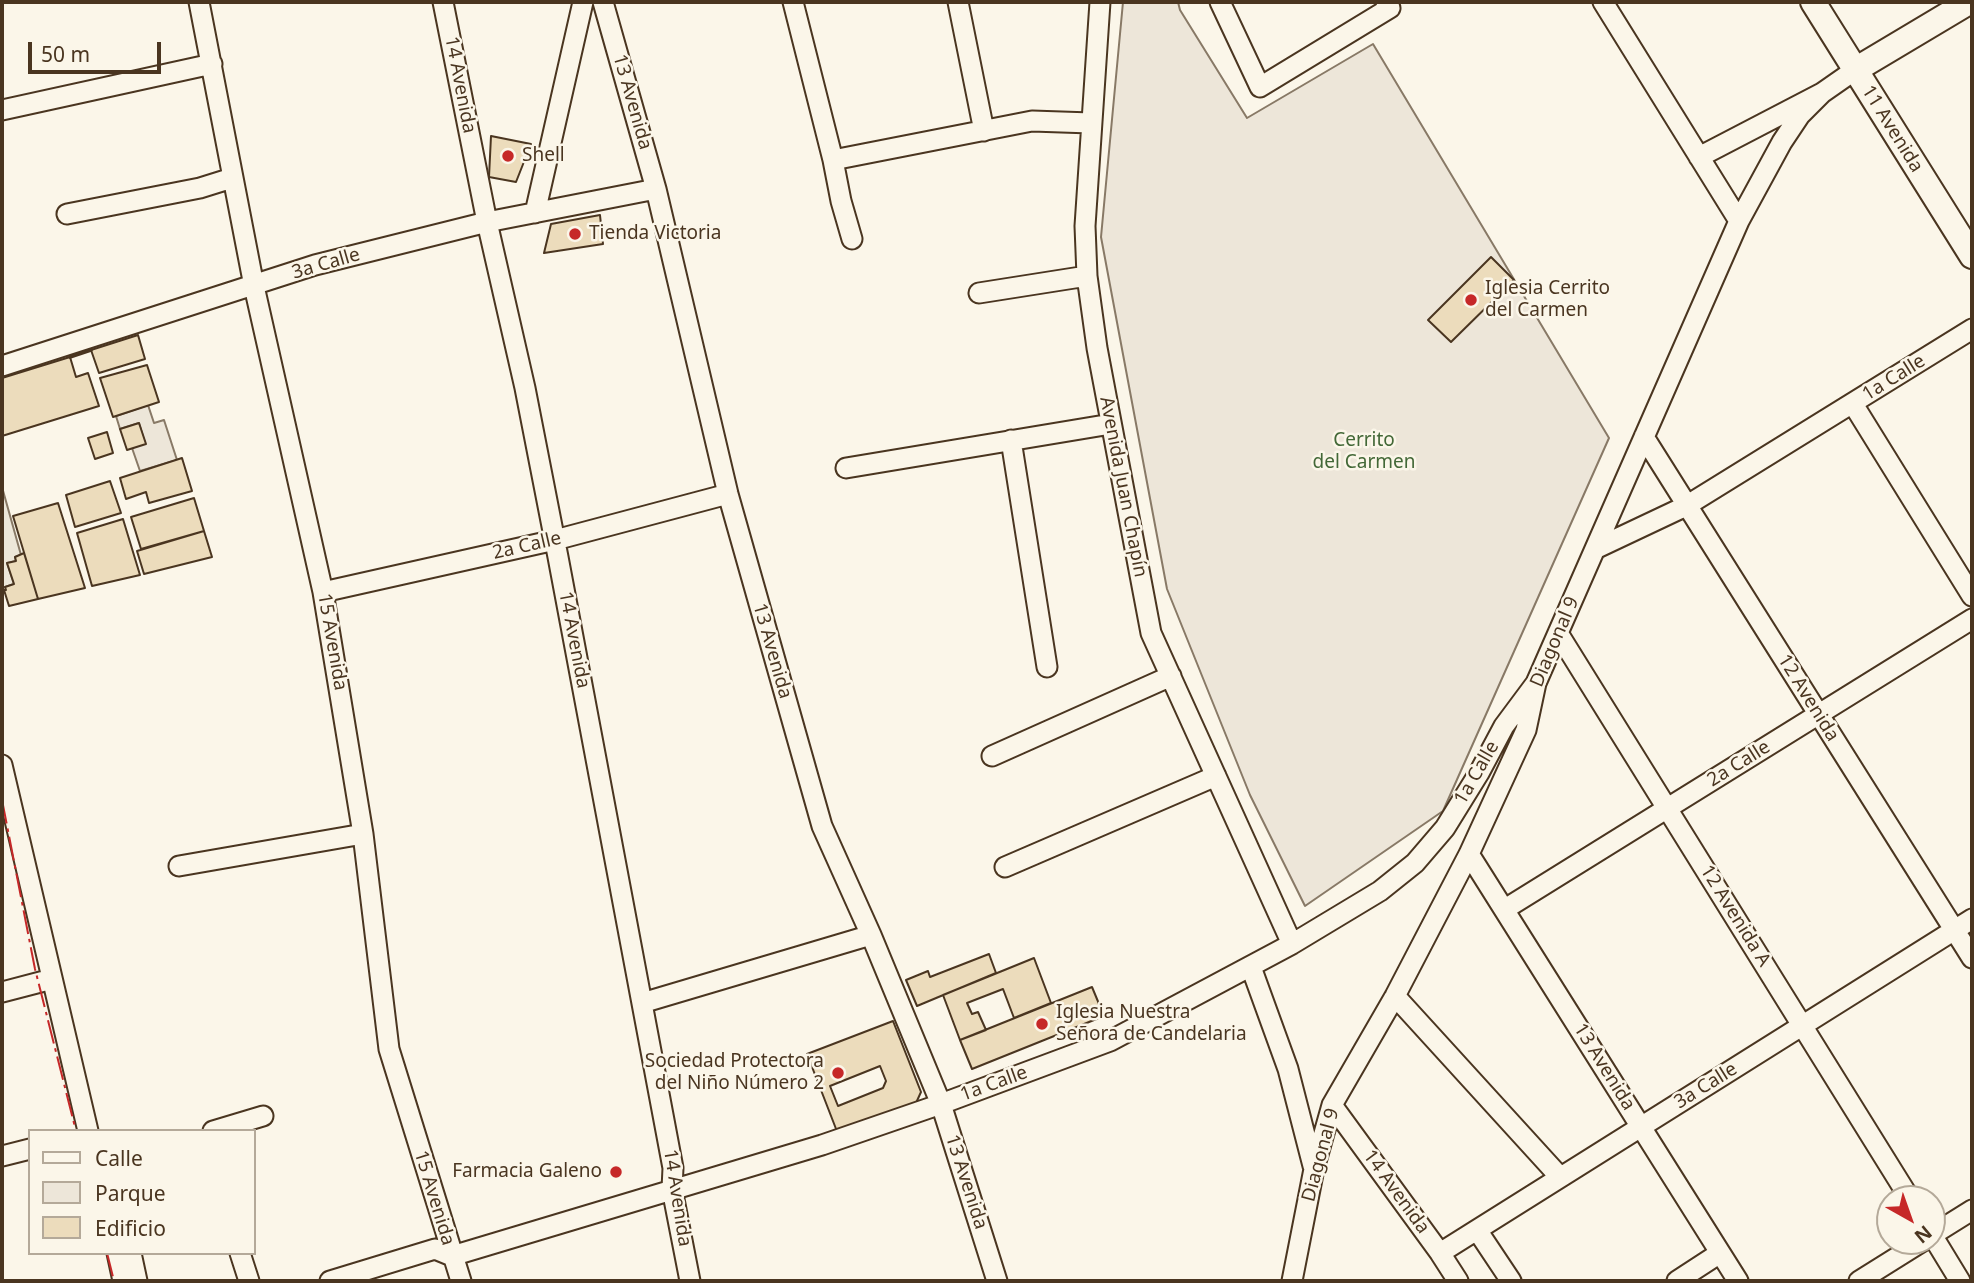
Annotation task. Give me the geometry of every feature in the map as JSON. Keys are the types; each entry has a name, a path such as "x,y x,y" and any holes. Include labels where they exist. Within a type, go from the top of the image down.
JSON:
{"main road":[{"name":"11 Avenida","path":"1812,2 1972,256"},
{"path":"1855,70 1969,2"}],"street":[{"name":"15 Avenida","path":"199,2 254,286 323,592 363,834 389,1049 461,1281"},
{"name":"14 Avenida","path":"443,2 555,540 673,1168 672,1189 690,1281"},
{"path":"535,213 583,2"},
{"name":"13 Avenida","path":"604,2 656,189 728,494 822,826 871,935 941,1104 998,1281"},
{"path":"793,2 852,239"},
{"path":"958,2 984,131"},
{"name":"Avenida Juan Chapín","path":"1100,2 1085,226 1087,276 1097,348 1151,633 1292,944"},
{"path":"1220,2 1260,87 1388,5"},
{"path":"1603,2 1739,220"},
{"path":"2,110 212,64"},
{"path":"1699,157 1822,93 1855,70"},
{"name":"Diagonal 9","path":"1292,1281 1314,1169 1332,1105 1395,996 1469,854 1526,730 1536,683 1739,220 1782,142 1800,116 1822,93"},
{"path":"833,160 1032,121 1091,123"},
{"path":"67,214 200,188 232,178"},
{"name":"3a Calle","path":"2,366 315,265 487,222 656,189"},
{"path":"979,293 1087,276"},
{"name":"1a Calle","path":"1595,549 1686,506 1972,329"},
{"path":"1853,404 1972,596"},
{"path":"846,468 1111,424"},
{"name":"12 Avenida","path":"1644,437 1972,958"},
{"path":"1011,440 1047,667"},
{"name":"2a Calle","path":"323,592 555,540 728,494"},
{"name":"2a Calle","path":"1505,909 1972,619"},
{"name":"12 Avenida A","path":"1558,633 1901,1185"},
{"path":"992,757 1171,676"},
{"name":"1a Calle","path":"330,1281 435,1249 452,1256 822,1145 1110,1041 1292,944 1380,891 1415,863 1445,828 1504,726 1536,683"},
{"path":"2,765 8,825 52,979 88,1129"},
{"path":"1006,867 1216,776"},
{"path":"179,866 363,834"},
{"name":"13 Avenida","path":"1469,854 1738,1281"},
{"name":"3a Calle","path":"1440,1253 1972,919"},
{"path":"642,1003 871,935"},
{"path":"1251,967 1289,1069 1314,1169"},
{"path":"2,992 52,979"},
{"path":"1395,996 1560,1177"},
{"name":"14 Avenida","path":"1332,1105 1458,1281"},
{"path":"220,1129 263,1116"},
{"path":"2,1156 28,1150"},
{"path":"1946,1226 1972,1210"},
{"path":"1477,1230 1511,1281"},
{"path":"1677,1281 1720,1253"},
{"path":"117,1255 123,1281"},
{"path":"131,1255 137,1281"},
{"path":"241,1255 249,1281"},
{"path":"1858,1281 1900,1255"},
{"path":"1944,1255 1960,1281"}],"green space":[{"name":"Cerrito del Carmen","path":"1123,2 1178,2 1180,10 1247,118 1373,44 1609,438 1443,811 1305,906 1250,795 1167,589 1101,237"},
{"path":"148,405 154,423 164,420 177,460 140,471 132,448 145,443 139,423 120,429 116,416"}],"shaded area":[{"path":"2,487 21,555 15,557 16,561 7,563 14,584 2,588"}],"building":[{"name":"Shell","path":"491,136 531,144 516,182 489,177"},
{"name":"Tienda Victoria","path":"600,215 603,244 544,253 551,224"},
{"name":"Iglesia Cerrito del Carmen","path":"1491,257 1514,280 1451,342 1428,320"},
{"path":"138,335 145,359 99,373 91,350"},
{"path":"70,357 76,377 88,373 99,406 2,436 2,378"},
{"path":"147,365 159,402 113,417 100,378"},
{"path":"139,423 146,444 127,450 120,429"},
{"path":"107,432 113,453 95,459 88,438"},
{"path":"182,458 192,491 149,503 146,492 126,499 120,478"},
{"path":"110,481 121,513 75,527 66,495"},
{"path":"194,498 204,531 141,549 131,517"},
{"path":"58,503 85,588 38,599 13,516"},
{"path":"123,519 140,575 92,586 77,533"},
{"path":"204,531 212,557 144,574 137,551"},
{"path":"24,553 38,599 9,606 4,590 14,584 7,563 16,561 15,557"},
{"path":"989,954 996,973 917,1006 906,980 928,971 930,977"},
{"path":"1034,958 1051,1003 1014,1018 1003,989 967,1003 972,1014 978,1012 986,1030 960,1040 943,995"},
{"name":"Iglesia Nuestra Señora de Candelaria","path":"1092,987 1104,1016 972,1069 960,1040"},
{"name":"Sociedad Protectora del Niño Número 2","path":"893,1021 921,1092 916,1103 838,1134 807,1054","holes":["880,1066 886,1081 883,1088 838,1106 830,1086"]}],"wall":[{"path":"70,357 91,350"}],"power":[{"path":"2,800 35,969 75,1129"},
{"path":"108,1255 114,1281"}],"place":[{"name":"Shell","path":"508,156"},
{"name":"Tienda Victoria","path":"575,234"},
{"name":"Iglesia Cerrito del Carmen","path":"1471,300"},
{"name":"Iglesia Nuestra Señora de Candelaria","path":"1042,1024"},
{"name":"Sociedad Protectora del Niño Número 2","path":"838,1073"},
{"name":"Farmacia Galeno","path":"616,1172"}]}
